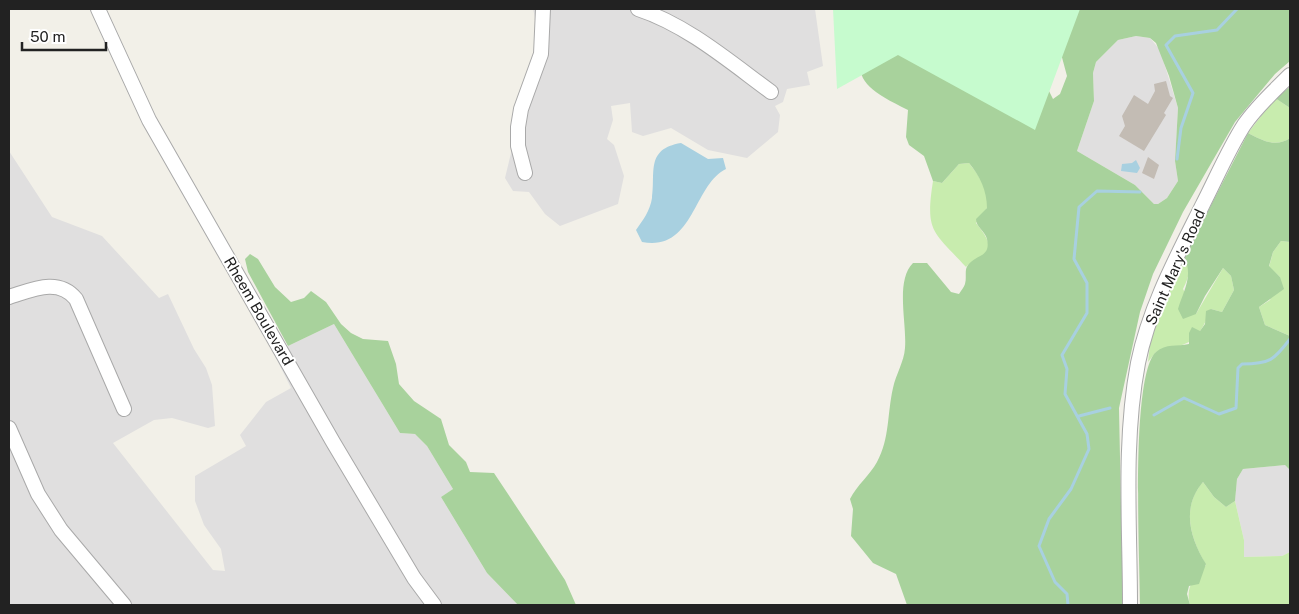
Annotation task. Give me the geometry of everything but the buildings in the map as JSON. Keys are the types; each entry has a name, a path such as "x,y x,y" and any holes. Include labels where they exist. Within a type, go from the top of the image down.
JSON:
{"street":[{"name":"Rheem Boulevard","path":"98,9 149,120 333,442 414,578 434,605"},
{"path":"525,174 518,146 518,127 521,109 541,54 543,9"},
{"path":"638,9 659,16 685,32 771,92"},
{"name":"Saint Mary's Road","path":"1130,605 1129,458 1132,405 1145,336 1158,298 1244,125 1260,105 1290,75"},
{"path":"9,297 50,286 59,286 70,292 76,299 124,409"},
{"path":"9,428 38,494 61,530 124,605"}],"shaded area":[{"path":"533,9 815,9 823,66 807,72 810,85 787,89 783,102 775,106 780,115 778,132 747,158 708,150 671,128 643,136 632,132 630,103 611,106 613,120 607,139 614,145 624,176 618,204 560,226 545,214 529,192 513,191 505,178 511,153 513,113 534,51 536,22"},
{"path":"1136,36 1150,38 1160,50 1178,108 1175,161 1178,181 1167,198 1158,204 1154,204 1135,185 1077,151 1094,101 1093,73 1096,62 1118,40"},
{"path":"9,151 52,217 102,236 159,298 168,294 194,349 206,368 212,385 215,426 208,428 172,418 154,420 113,443 213,570 225,571 221,549 204,525 195,501 195,476 246,446 240,435 266,402 291,388 275,356 288,346 334,324 400,433 415,434 427,446 453,489 441,497 487,573 518,605 9,605"},
{"path":"1285,465 1290,470 1290,552 1282,556 1244,557 1244,540 1235,501 1237,479 1243,469"}],"green space":[{"path":"833,9 1080,9 1035,130 898,55 837,89"},
{"path":"1049,9 1290,9 1290,61 1275,74 1235,122 1183,212 1153,274 1140,312 1119,408 1123,605 907,605 896,574 873,563 851,536 853,509 850,499 874,467 884,444 893,388 905,348 903,291 904,280 908,271 913,263 927,263 951,292 959,294 965,284 968,265 987,249 987,239 977,224 976,219 987,208 987,202 982,184 969,163 959,164 942,183 933,181 924,156 909,145 906,137 908,110 878,94 863,78 859,55 864,21 1044,81 1053,99 1060,94 1067,76","holes":["1136,36 1150,38 1156,43 1169,76 1178,108 1175,161 1178,181 1167,198 1158,204 1154,204 1135,185 1077,151 1094,101 1093,73 1096,62 1118,40"]},
{"path":"1290,87 1290,108 1275,98"},
{"path":"1275,98 1290,108 1290,138 1274,143 1248,133"},
{"path":"1248,133 1274,143 1290,138 1290,242 1281,241 1273,252 1269,266 1280,277 1284,289 1259,307 1265,325 1290,336 1290,470 1285,465 1243,469 1237,479 1235,501 1226,507 1214,497 1203,482 1192,502 1190,523 1196,544 1206,564 1199,584 1189,586 1187,594 1190,605 1140,605 1138,471 1143,395 1148,368 1156,352 1160,349 1168,346 1189,344 1189,333 1192,327 1200,331 1205,324 1206,311 1211,309 1222,312 1234,290 1231,276 1223,268 1196,314 1183,319 1178,309 1188,277 1187,264 1184,258"},
{"path":"969,163 984,185 988,198 986,210 976,223 987,239 989,248 984,256 966,267 939,238 931,222 930,211 933,181 942,183 959,164"},
{"path":"1281,241 1290,242 1290,336 1265,325 1259,307 1270,300 1280,277 1269,267 1273,252"},
{"path":"250,254 258,259 275,287 291,302 304,298 311,291 326,302 341,324 351,333 363,339 388,341 396,364 399,384 414,401 441,419 449,445 466,462 470,472 494,473 565,580 576,605 518,605 487,573 441,497 453,489 427,446 415,434 400,433 334,324 288,346 248,272 245,259"},
{"path":"1184,258 1188,266 1188,274 1183,289 1196,314 1223,268 1231,276 1234,290 1222,312 1211,309 1201,329 1191,341 1177,347 1156,352 1148,362 1151,336"},
{"path":"1203,482 1214,497 1226,507 1235,501 1244,540 1244,557 1282,556 1290,552 1290,605 1190,605 1189,593 1192,583 1206,565 1200,555 1190,523 1192,502"}],"water":[{"path":"681,143 708,159 723,158 726,169 715,177 706,189 683,228 672,237 659,242 642,242 636,230 650,207 654,163 662,151 670,146"},
{"path":"1136,160 1140,168 1137,173 1121,171 1122,164 1132,163"}],"waterway":[{"path":"1177,159 1181,128 1193,93 1166,45 1175,36 1217,30 1237,9"},
{"path":"1068,605 1067,594 1055,582 1039,546 1049,519 1071,489 1089,449 1087,434 1065,394 1067,369 1062,355 1087,313 1087,283 1074,259 1079,207 1097,191 1140,192"},
{"path":"1154,415 1184,398 1219,414 1236,408 1238,368 1242,364 1265,362 1280,352 1290,339"},
{"path":"1079,416 1110,408"}]}
